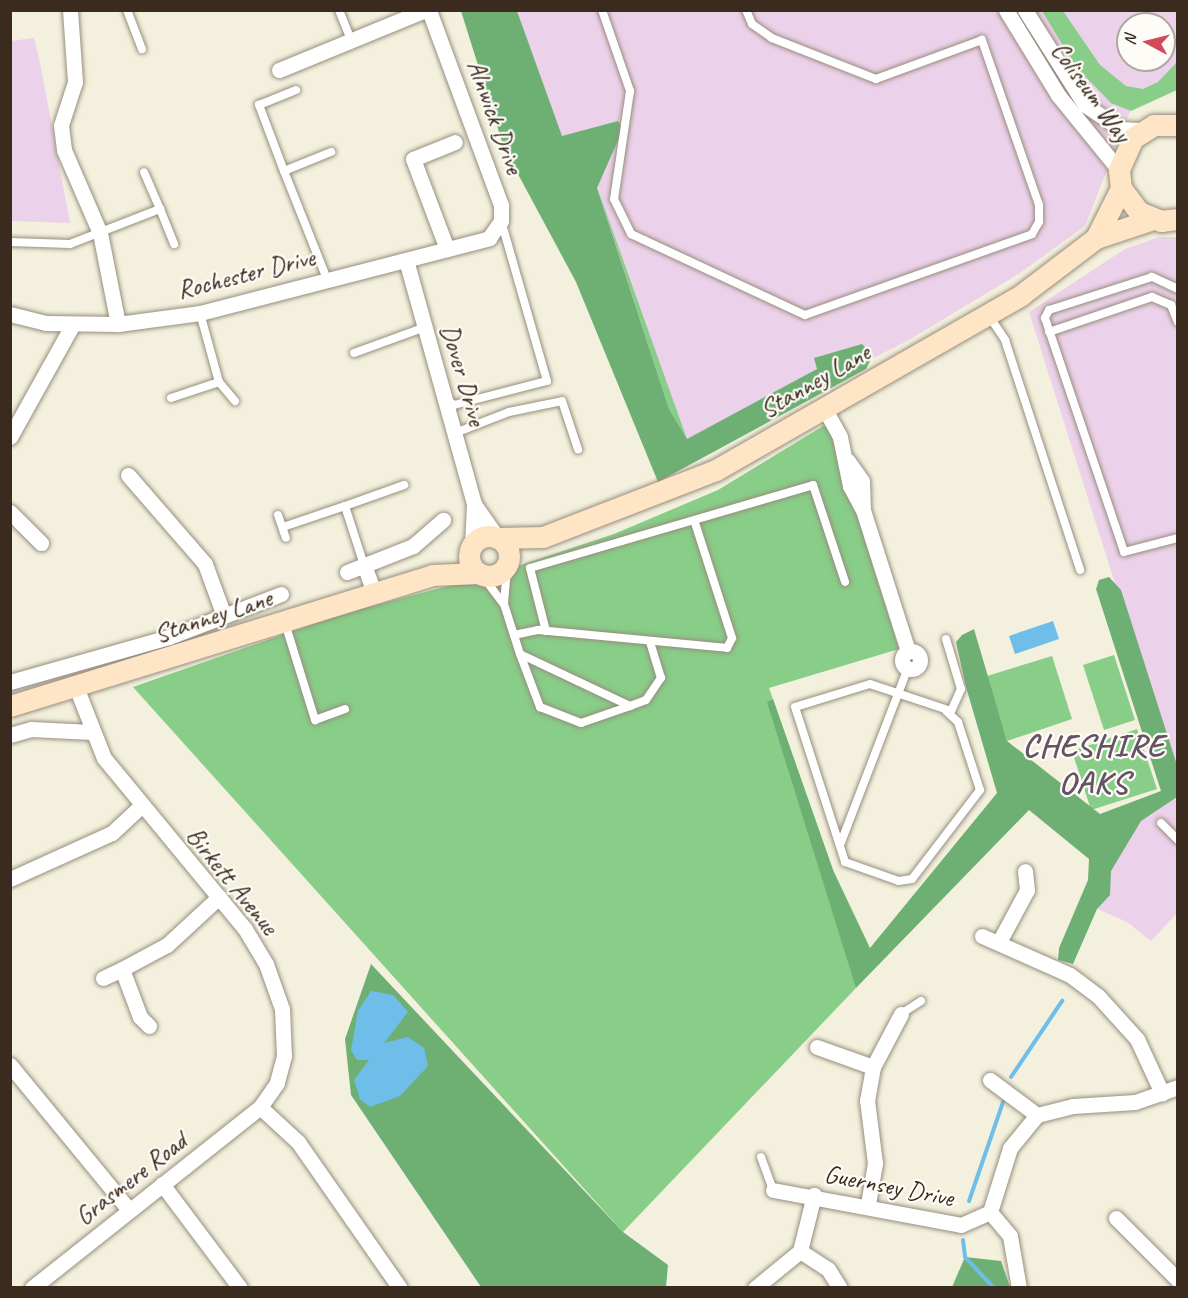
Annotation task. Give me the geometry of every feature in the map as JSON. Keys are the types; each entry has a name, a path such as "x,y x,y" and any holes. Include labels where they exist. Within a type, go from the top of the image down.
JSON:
{"main road":[{"path":"1143,130 1174,120"},
{"name":"Stanney Lane","path":"1096,238 1120,179 1124,152 1143,130"},
{"path":"1120,179 1139,212 1154,219"},
{"name":"Stanney Lane","path":"507,564 543,537 695,481 988,314 1096,238 1154,219 1178,219"},
{"path":"486,536 498,538 509,551 507,564 493,575 480,573 471,565 471,547 486,536"},
{"name":"Stanney Lane","path":"498,538 543,537"},
{"name":"Stanney Lane","path":"432,575 471,547"},
{"name":"Stanney Lane","path":"10,706 432,575 480,573"}],"street":[{"path":"70,10 75,82 61,125 64,150 100,233 118,324"},
{"path":"279,70 424,10"},
{"name":"Alnwick Drive","path":"429,10 481,140 501,221"},
{"name":"Coliseum Way","path":"1006,10 1058,95 1120,179"},
{"name":"Coliseum Way","path":"1025,10 1085,105 1121,129 1143,130"},
{"path":"447,249 413,159 454,142"},
{"name":"Rochester Drive","path":"10,314 73,324 118,324 200,313 489,238 501,221"},
{"name":"Dover Drive","path":"406,260 474,504 471,547"},
{"path":"10,437 73,324"},
{"path":"823,406 847,459 861,481 863,510 908,651 903,661 908,668"},
{"path":"128,475 205,564 224,616"},
{"name":"Dover Drive","path":"474,504 498,538"},
{"path":"10,512 41,543"},
{"path":"347,572 413,546 439,529"},
{"path":"364,565 374,592"},
{"path":"10,682 169,637 281,594"},
{"name":"Birkett Avenue","path":"76,687 92,732 140,807 219,897 266,964 282,1009 282,1070 260,1107"},
{"path":"10,735 31,729 92,732"},
{"path":"10,879 112,832 140,807"},
{"path":"999,942 1031,878"},
{"path":"103,978 167,945 219,897"},
{"path":"982,936 1070,975 1098,996 1137,1039 1162,1093"},
{"path":"122,969 140,1017 149,1026"},
{"path":"868,1204 875,1163 868,1108 873,1067 901,1014"},
{"path":"817,1047 873,1067"},
{"path":"10,1065 129,1210"},
{"path":"990,1080 1037,1115"},
{"path":"1019,1287 1010,1236 990,1212 1010,1148 1037,1115 1162,1093 1178,1087"},
{"path":"260,1107 298,1142 400,1287"},
{"name":"Grasmere Road","path":"41,1285 129,1210 260,1107"},
{"path":"162,1184 240,1287"},
{"name":"Guernsey Drive","path":"773,1190 868,1204 961,1225 990,1212"},
{"path":"755,1287 800,1251 814,1195"},
{"path":"1116,1218 1178,1280"},
{"path":"800,1251 828,1269 840,1287"}],"lane":[{"path":"127,10 142,49"},
{"path":"339,10 351,40"},
{"path":"602,10 630,91 614,199 631,234 805,315 1032,234 1039,222 1039,205 982,40 876,80 771,38 752,24 746,10"},
{"path":"296,90 258,105 327,279"},
{"path":"284,171 331,153"},
{"path":"144,172 174,244"},
{"path":"10,242 69,244 160,209"},
{"path":"445,398 454,405 547,381 501,221"},
{"path":"1178,289 1152,277 1053,309 1045,318 1124,552 1178,538"},
{"path":"1049,332 1152,297 1171,305 1178,322"},
{"path":"200,313 219,382 235,401"},
{"path":"988,314 1005,340 1080,570"},
{"path":"354,353 425,327"},
{"path":"171,398 219,382"},
{"path":"455,433 509,412 562,401 578,449"},
{"path":"282,527 404,484"},
{"path":"546,631 530,568 695,524 813,484 845,582"},
{"path":"345,506 364,565"},
{"path":"278,515 286,538"},
{"path":"514,635 546,631 721,650 731,644 695,524"},
{"path":"504,604 507,564"},
{"path":"480,573 504,604 540,707 581,723 646,700 661,678 650,643"},
{"path":"285,621 315,720 345,709"},
{"path":"946,639 961,699 946,711"},
{"path":"520,654 630,706"},
{"path":"840,845 908,668"},
{"path":"863,684 898,693 946,711 957,722 980,790 918,872 898,881 845,862 795,706 863,684"},
{"path":"1161,823 1178,840"},
{"path":"901,1014 921,1001"},
{"path":"761,1157 773,1190"}],"shaded area":[{"path":"517,11 1177,11 1177,76 1135,99 1085,226 1020,273 909,340 671,461"},
{"path":"34,38 70,223 11,221 11,41"},
{"path":"1159,237 1177,237 1178,912 1151,941 1127,922 1084,903 1106,853 1177,779 1029,312 1125,249"}],"green space":[{"path":"461,11 517,11 562,136 618,121 623,129 597,188 669,409 687,439 817,369 814,358 862,344 873,355 866,369 658,482 576,282 504,148"},
{"path":"1042,11 1063,11 1100,65 1126,86 1143,89 1158,82 1168,72 1176,72 1177,62 1177,90 1131,111 1111,103 1076,67"},
{"path":"597,187 687,439 669,409"},
{"path":"828,423 899,649 769,688 833,870 856,988 623,1232 133,687 339,615 500,572 614,534 718,490"},
{"path":"1109,577 1121,590 1177,765 1177,797 1141,821 1111,871 1110,895 1097,909 1073,964 1058,960 1059,948 1088,880 1089,859 1029,810 856,988 767,702 773,699 833,870 870,948 997,793 966,687 956,642 962,635 974,629 1007,741 1100,814 1161,791 1096,589 1099,580"},
{"path":"1114,655 1135,720 1104,730 1083,665"},
{"path":"1052,656 1072,719 1007,741 987,676"},
{"path":"1137,729 1157,789 1091,810 1072,751"},
{"path":"371,964 623,1232 668,1265 666,1287 481,1287 351,1095 345,1039"},
{"path":"965,1257 1001,1261 1010,1287 952,1287"}],"water":[{"path":"1053,621 1059,639 1015,654 1009,636"},
{"path":"371,991 393,995 408,1012 384,1043 408,1037 424,1048 428,1066 400,1096 370,1107 360,1099 354,1080 369,1060 357,1060 351,1050 358,1011"}],"waterway":[{"path":"1011,1077 1062,1001"},
{"path":"969,1201 1003,1102"},
{"path":"963,1240 965,1257 994,1288"}],"district":[{"name":"CHESHIRE OAKS","path":"1094,766"}]}
